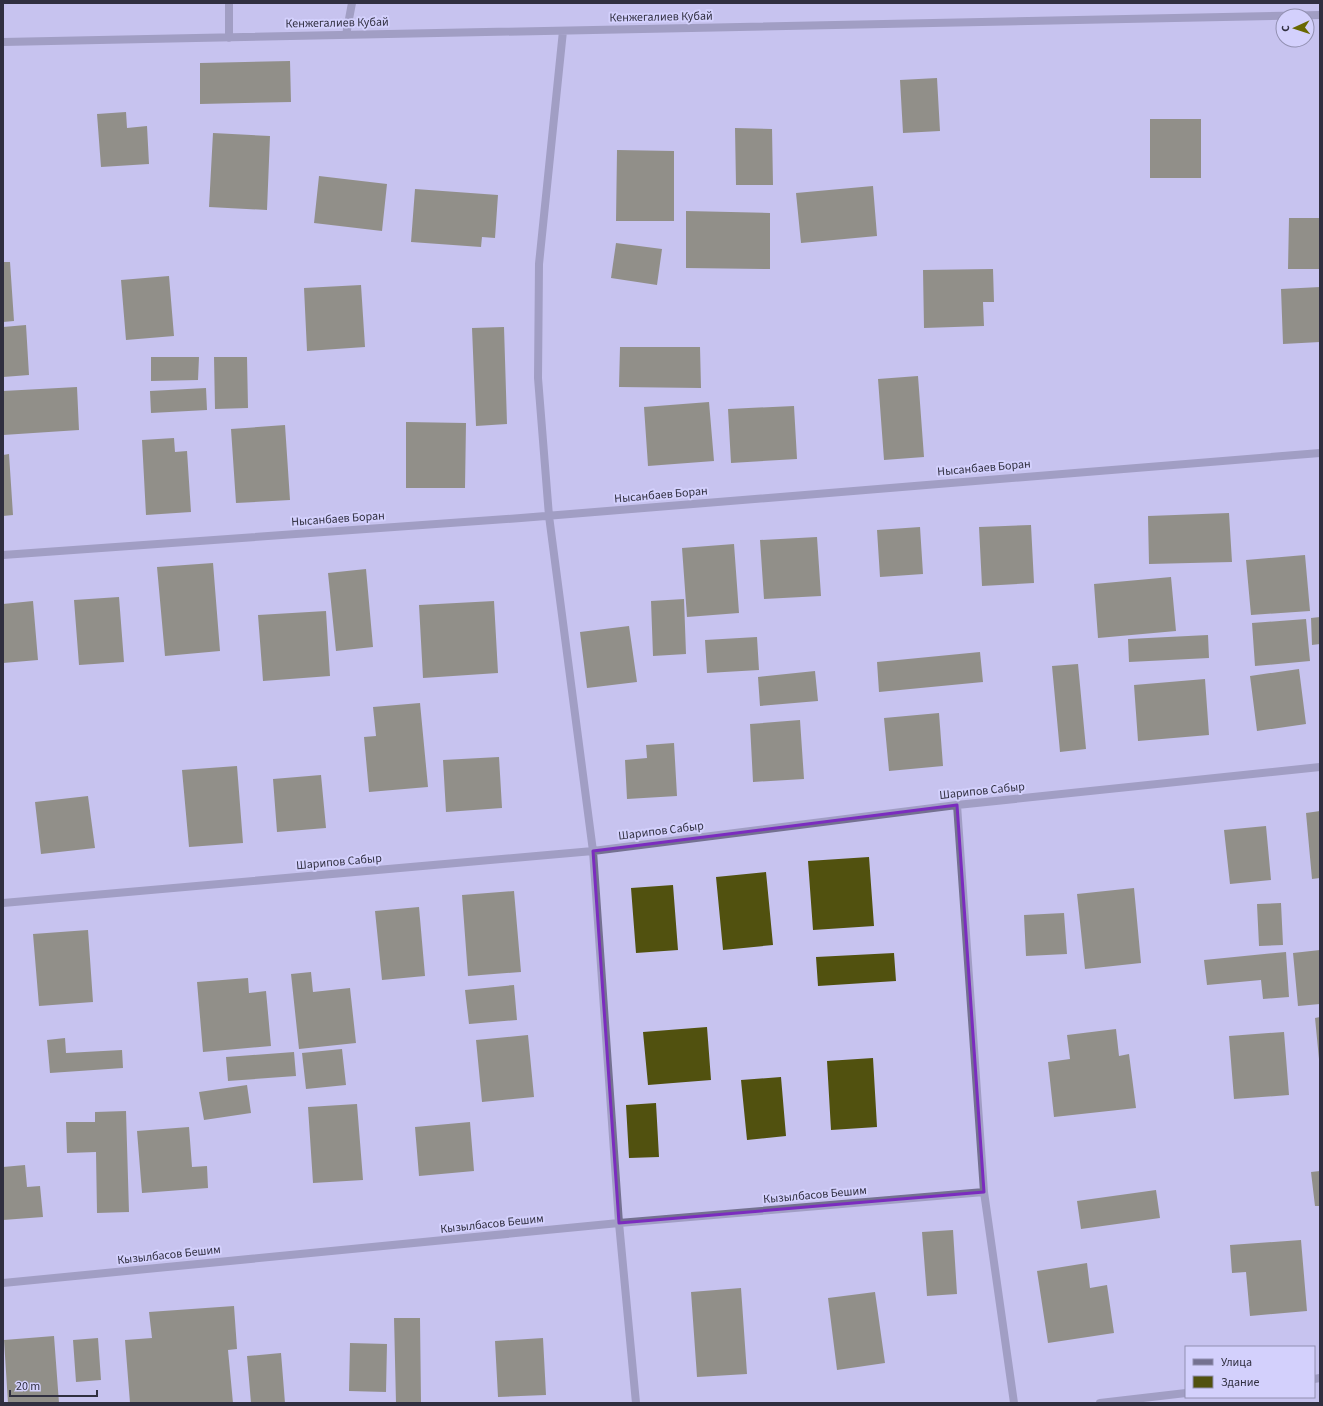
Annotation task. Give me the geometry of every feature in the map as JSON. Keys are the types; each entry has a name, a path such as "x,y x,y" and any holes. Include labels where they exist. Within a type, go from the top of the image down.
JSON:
{"street":[{"path":"229,3 229,38"},
{"path":"346,35 352,3"},
{"name":"Кенжегалиев Кубай","path":"3,42 1320,15"},
{"path":"563,31 539,264 538,378 549,516 593,851 620,1224 636,1403"},
{"name":"Нысанбаев Боран","path":"3,555 549,516 1320,453"},
{"name":"Шарипов Сабыр","path":"3,903 593,851 957,805 1320,767"},
{"path":"957,805 984,1192 1014,1403"},
{"name":"Кызылбасов Бешим","path":"3,1283 620,1224 984,1192"},
{"path":"1100,1403 1185,1393"}],"highlighted area":[{"path":"957,805 984,1192 619,1223 593,851"}],"building":[{"path":"290,61 291,102 200,104 200,63"},
{"path":"937,78 940,131 903,133 900,80"},
{"path":"126,112 127,128 147,126 149,164 101,167 97,114"},
{"path":"1150,119 1201,119 1201,178 1150,178"},
{"path":"735,128 772,129 773,185 736,185"},
{"path":"213,133 270,136 267,210 209,207"},
{"path":"617,150 674,151 674,221 616,221"},
{"path":"319,176 387,184 382,231 314,223"},
{"path":"873,186 877,236 801,243 796,193"},
{"path":"415,189 498,195 495,238 482,237 481,247 411,242"},
{"path":"686,211 770,213 770,269 686,268"},
{"path":"1289,218 1320,218 1320,269 1288,269"},
{"path":"616,243 662,249 657,285 611,278"},
{"path":"3,262 10,262 14,321 3,322"},
{"path":"993,269 994,302 983,302 984,326 924,328 923,270"},
{"path":"169,276 174,336 126,340 121,280"},
{"path":"361,285 365,347 307,351 304,288"},
{"path":"1320,287 1320,342 1283,344 1281,289"},
{"path":"26,325 29,375 3,377 3,327"},
{"path":"504,327 507,424 476,426 472,328"},
{"path":"620,347 700,347 701,388 619,387"},
{"path":"151,357 199,357 198,380 151,381"},
{"path":"214,357 247,357 248,408 215,409"},
{"path":"918,376 924,457 884,460 878,379"},
{"path":"77,387 79,430 3,435 3,391"},
{"path":"206,388 207,410 151,413 150,391"},
{"path":"709,402 714,461 648,466 644,407"},
{"path":"794,406 797,459 731,463 728,409"},
{"path":"406,422 466,423 465,488 406,488"},
{"path":"285,425 290,500 236,503 231,429"},
{"path":"174,438 175,452 187,451 191,512 146,515 142,440"},
{"path":"9,454 13,515 3,516 3,455"},
{"path":"1229,513 1232,562 1149,564 1148,516"},
{"path":"1031,525 1034,583 982,586 979,527"},
{"path":"920,527 923,574 880,577 877,530"},
{"path":"817,537 821,596 764,599 760,540"},
{"path":"734,544 739,613 687,617 682,548"},
{"path":"1305,555 1310,611 1251,615 1246,560"},
{"path":"213,563 220,651 165,656 157,567"},
{"path":"366,569 373,647 336,651 328,573"},
{"path":"1171,577 1176,631 1098,638 1094,584"},
{"path":"119,597 124,662 79,665 74,600"},
{"path":"684,599 686,654 653,656 651,601"},
{"path":"33,601 38,660 3,663 3,604"},
{"path":"494,601 498,673 423,678 419,605"},
{"path":"326,611 330,676 263,681 258,615"},
{"path":"1320,617 1320,644 1312,645 1311,618"},
{"path":"1306,619 1310,661 1255,666 1252,623"},
{"path":"629,626 637,682 587,688 580,632"},
{"path":"1208,635 1209,658 1129,662 1128,639"},
{"path":"757,637 759,670 707,673 705,640"},
{"path":"980,652 983,682 879,692 877,662"},
{"path":"1078,664 1086,749 1060,752 1052,666"},
{"path":"1299,669 1306,724 1257,731 1250,676"},
{"path":"815,671 818,701 760,706 758,677"},
{"path":"1205,679 1209,735 1138,741 1134,685"},
{"path":"420,703 428,787 369,792 364,737 376,736 373,707"},
{"path":"939,713 943,766 889,771 884,718"},
{"path":"800,720 804,779 753,782 750,724"},
{"path":"674,743 677,796 627,799 625,760 647,758 646,745"},
{"path":"499,757 502,808 446,812 443,760"},
{"path":"237,766 243,843 189,847 182,770"},
{"path":"321,775 326,828 277,832 273,779"},
{"path":"88,796 95,848 41,854 35,802"},
{"path":"1320,811 1320,878 1312,879 1306,813"},
{"path":"1266,826 1271,880 1230,884 1224,830"},
{"path":"869,857 874,926 813,930 808,861"},
{"path":"766,872 773,945 723,950 716,877"},
{"path":"673,885 678,950 636,953 631,888"},
{"path":"1134,888 1141,963 1085,969 1077,894"},
{"path":"514,891 521,972 468,976 462,895"},
{"path":"1281,903 1283,945 1259,946 1257,904"},
{"path":"419,907 425,976 382,980 375,911"},
{"path":"1064,913 1067,954 1026,956 1024,915"},
{"path":"88,930 93,1002 39,1006 33,934"},
{"path":"1320,950 1320,1004 1298,1006 1293,953"},
{"path":"1286,952 1289,997 1263,999 1261,980 1207,985 1204,960"},
{"path":"894,953 896,981 818,986 816,957"},
{"path":"311,972 313,992 350,988 356,1043 299,1049 291,974"},
{"path":"248,978 249,993 266,991 271,1046 203,1052 197,982"},
{"path":"514,985 517,1020 469,1024 465,990"},
{"path":"1320,1017 1320,1059 1319,1059 1315,1018"},
{"path":"707,1027 711,1080 648,1085 643,1032"},
{"path":"1116,1029 1119,1056 1129,1054 1136,1108 1054,1117 1048,1062 1070,1059 1067,1035"},
{"path":"1284,1032 1289,1095 1234,1099 1229,1036"},
{"path":"528,1035 534,1097 482,1102 476,1040"},
{"path":"65,1038 66,1053 122,1050 123,1068 50,1073 47,1040"},
{"path":"342,1049 346,1085 306,1089 302,1053"},
{"path":"294,1052 296,1076 228,1081 226,1057"},
{"path":"873,1058 877,1127 831,1130 827,1061"},
{"path":"781,1077 786,1136 747,1140 741,1080"},
{"path":"247,1085 251,1113 204,1120 199,1092"},
{"path":"656,1103 659,1157 629,1158 626,1105"},
{"path":"357,1104 363,1180 313,1183 308,1107"},
{"path":"126,1111 129,1212 97,1213 96,1152 67,1153 66,1122 95,1122 95,1112"},
{"path":"470,1122 474,1171 419,1176 415,1127"},
{"path":"189,1127 192,1167 207,1166 208,1188 142,1193 137,1131"},
{"path":"25,1165 27,1187 40,1186 43,1217 3,1220 3,1167"},
{"path":"1320,1171 1320,1206 1315,1206 1311,1172"},
{"path":"1156,1190 1160,1218 1081,1229 1077,1201"},
{"path":"953,1230 957,1294 927,1296 922,1232"},
{"path":"1301,1240 1307,1311 1250,1316 1246,1272 1232,1273 1230,1245"},
{"path":"1087,1263 1090,1288 1107,1285 1114,1333 1048,1343 1037,1271"},
{"path":"741,1288 747,1374 697,1377 691,1292"},
{"path":"875,1292 885,1363 837,1370 828,1298"},
{"path":"234,1306 237,1349 228,1350 233,1403 130,1403 125,1340 152,1338 149,1312"},
{"path":"394,1318 420,1318 421,1403 396,1403"},
{"path":"54,1336 59,1403 8,1403 4,1340"},
{"path":"98,1338 101,1380 76,1382 73,1340"},
{"path":"543,1338 546,1395 498,1397 495,1341"},
{"path":"350,1343 387,1344 386,1392 349,1391"},
{"path":"281,1353 285,1403 251,1403 247,1356"}]}
